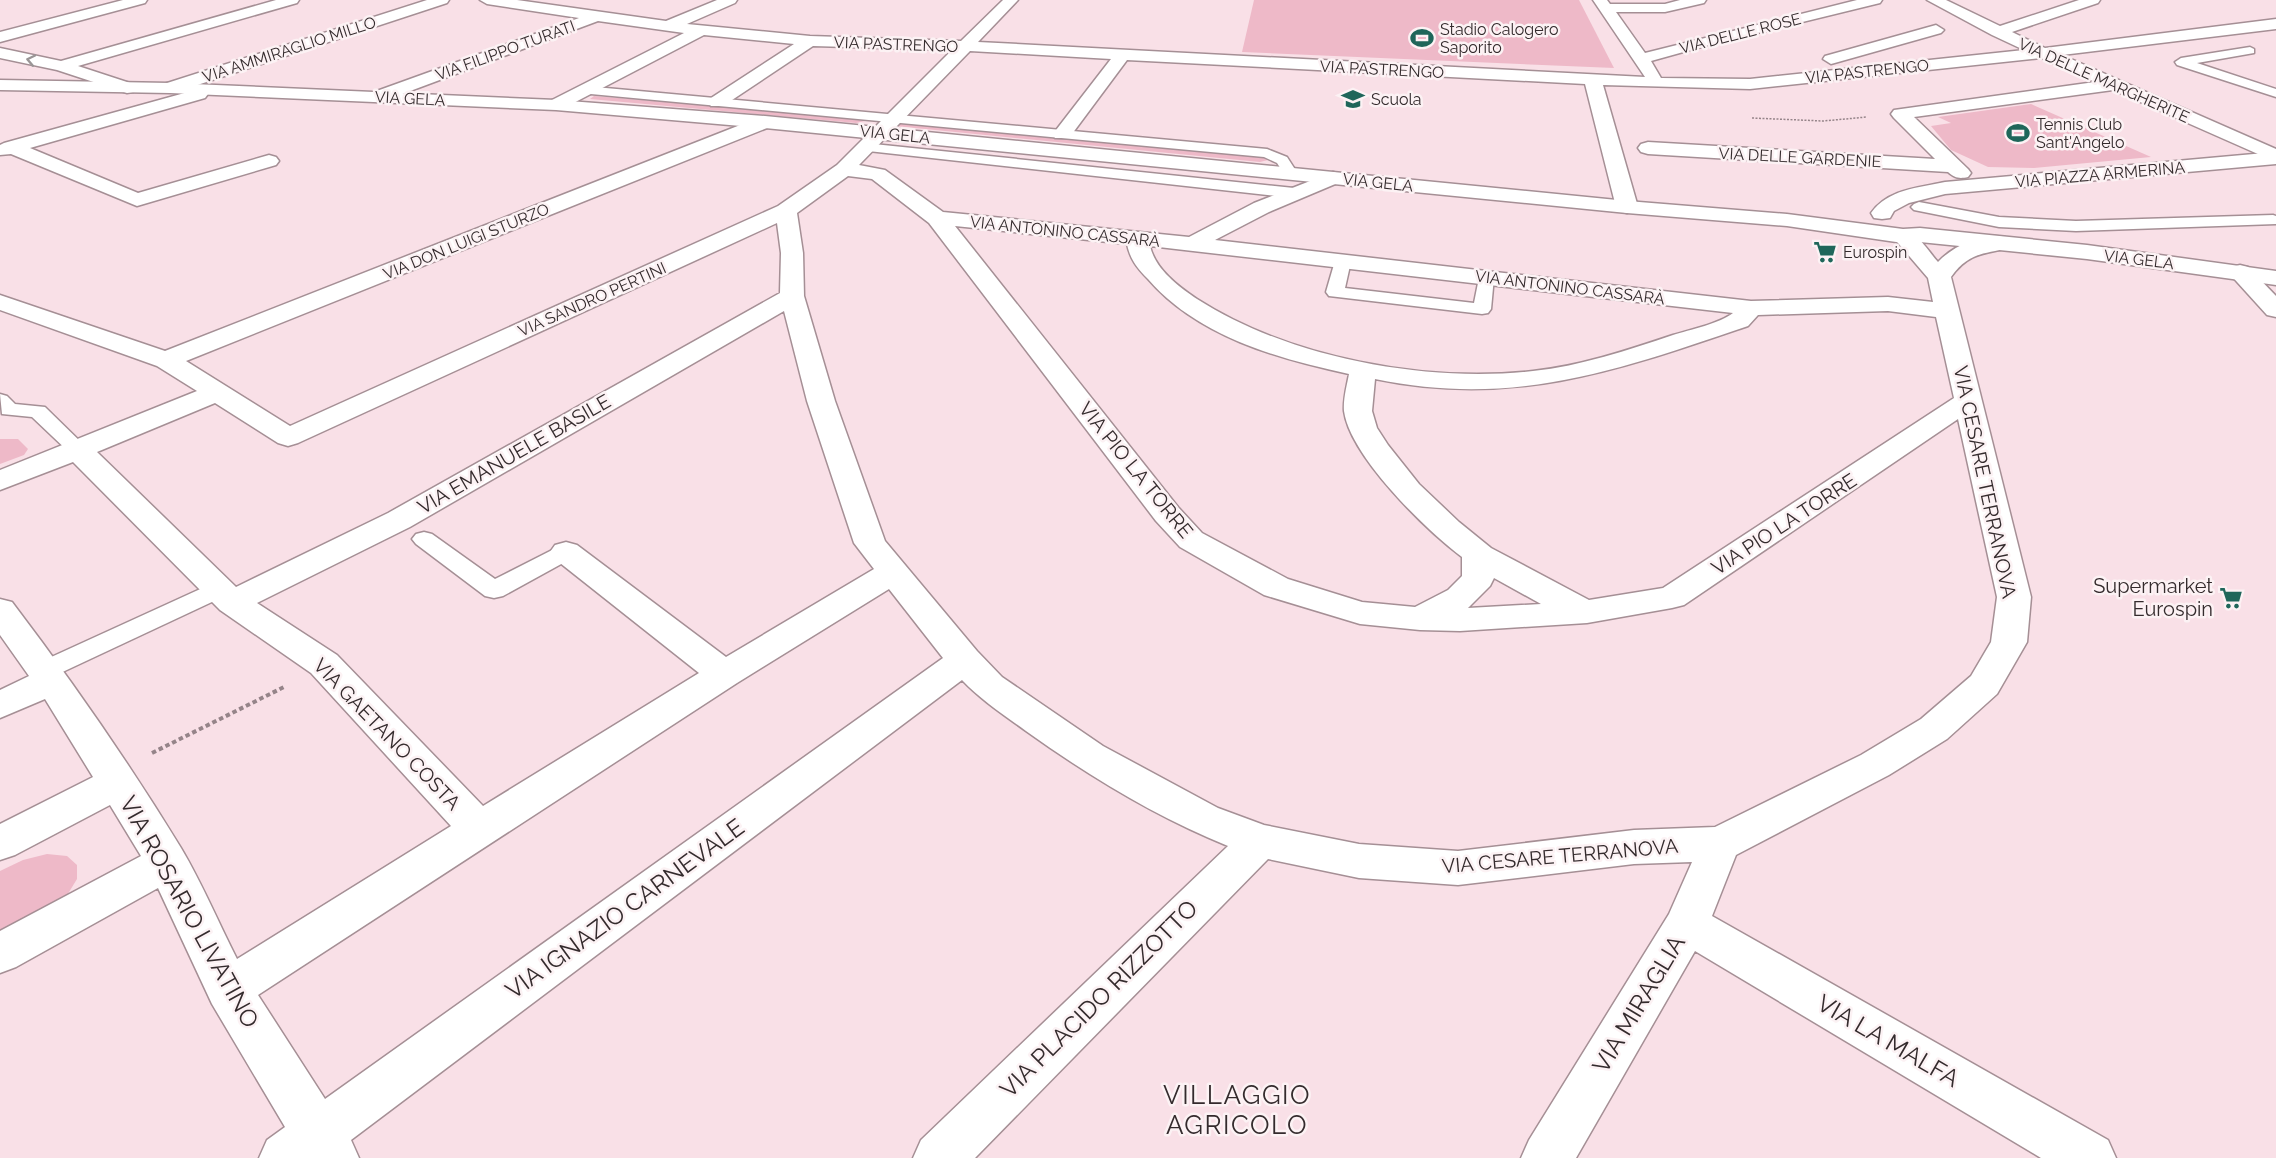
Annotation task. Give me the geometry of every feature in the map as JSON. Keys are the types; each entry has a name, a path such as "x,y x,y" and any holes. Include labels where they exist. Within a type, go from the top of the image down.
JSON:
{"street":[{"path":"0,37 140,0"},
{"path":"61,66 292,0"},
{"name":"VIA AMMIRAGLIO MILLO","path":"170,88 442,0"},
{"name":"VIA PASTRENGO","path":"487,0 666,26 810,40 965,46 1657,83 1750,84 2043,53 2276,24"},
{"path":"666,26 730,0"},
{"name":"VIA SANDRO PERTINI","path":"216,393 288,437 786,211 844,169 1011,0"},
{"path":"1603,4 1665,8 1699,0"},
{"name":"VIA DELLE ROSE","path":"1641,58 1875,0"},
{"name":"VIA DELLE MARGHERITE","path":"1934,0 1997,32 2276,157"},
{"path":"1997,32 2093,0"},
{"path":"1603,4 1657,83"},
{"name":"VIA FILIPPO TURATI","path":"380,96 596,16"},
{"path":"555,105 700,30"},
{"path":"1789,80 1781,73 1936,30"},
{"path":"717,102 810,40"},
{"path":"0,53 61,66 127,88"},
{"path":"1062,134 1122,55"},
{"path":"1593,81 1627,207"},
{"name":"VIA GELA","path":"0,85 170,88 380,96 555,105 765,122 879,132 1293,183 1334,178 1627,207 1787,220 1905,220 2001,243 2276,278"},
{"path":"1972,185 1900,114 2113,85"},
{"path":"5,149 188,98 209,90"},
{"name":"VIA DON LUIGI STURZO","path":"166,360 765,122"},
{"name":"VIA DELLE GARDENIE","path":"1648,148 1953,166"},
{"path":"5,149 137,200 269,160"},
{"name":"VIA PIAZZA ARMERINA","path":"1905,220 1945,188 2276,157"},
{"name":"VIA PIO LA TORRE","path":"844,169 878,174 938,218 1167,514 1191,540 1276,587 1360,613 1460,620 1587,612 1672,597 1967,401"},
{"path":"1194,244 1293,183"},
{"name":"VIA CESARE TERRANOVA","path":"786,211 792,253 792,296 821,401 870,543 964,660 989,686 1089,756 1204,819 1260,841 1359,861 1458,868 1634,848 1720,844 1875,765 1934,729 1984,685 2010,642 2014,597 1939,277"},
{"name":"VIA ANTONINO CASSARÀ","path":"938,218 1194,244 1752,308 1888,304 1948,311"},
{"path":"1905,220 1939,277 1951,260 1964,250 2001,243"},
{"path":"1137,238 1143,259 1160,280 1183,301 1206,316 1255,339 1363,370 1432,380 1493,383 1578,371 1739,321 1752,308"},
{"path":"2240,272 2276,310"},
{"name":"VIA EMANUELE BASILE","path":"226,595 399,520 792,296"},
{"path":"0,302 166,360 216,393"},
{"path":"1363,370 1358,412 1372,443 1392,473 1440,522 1478,554 1532,586 1587,612"},
{"path":"0,481 216,393"},
{"name":"VIA GAETANO COSTA","path":"78,450 226,595 324,664 480,830"},
{"path":"566,552 724,674"},
{"path":"1420,619 1460,598 1478,579 1478,554"},
{"path":"228,989 724,674 893,572"},
{"name":"VIA ROSARIO LIVATINO","path":"1,613 48,676 167,862 228,989 312,1150"},
{"name":"VIA IGNAZIO CARNEVALE","path":"312,1150 964,660"},
{"path":"0,705 48,676"},
{"path":"0,843 114,778"},
{"name":"VIA PLACIDO RIZZOTTO","path":"939,1158 1260,841"},
{"name":"VIA MIRAGLIA","path":"1547,1158 1686,924 1720,844"},
{"path":"0,953 167,862"},
{"name":"VIA LA MALFA","path":"1686,924 2091,1158"}],"lane":[{"path":"2250,51 2181,62 2276,93"},
{"path":"584,90 717,102 879,132 1062,134 1267,153 1282,160 1293,183"},
{"path":"1905,220 2076,226 2273,220"},
{"path":"1343,261 1335,292 1482,309 1486,277"},
{"path":"0,400 9,410 38,411 78,450"},
{"path":"424,538 494,590 566,552"},
{"path":"48,676 226,595"}],"path":[{"path":"114,778 324,664"}],"shaded area":[{"name":"Stadio Calogero Saporito","path":"1254,0 1579,0 1614,68 1242,52"},
{"path":"594,96 862,118 865,121 856,123 590,99"},
{"name":"Tennis Club Sant'Angelo","path":"2031,104 2151,157 2034,168 1988,167 1951,150 1931,126 1951,123 1938,117"},
{"path":"899,123 1262,157 1268,160 1260,162 895,126"},
{"path":"0,439 18,439 28,449 24,455 0,464"},
{"path":"47,854 67,856 77,865 77,879 66,897 0,933 0,871 23,860"}],"place":[{"name":"Stadio Calogero Saporito","path":"1422,38"},
{"name":"Scuola","path":"1353,99"},
{"name":"Tennis Club Sant'Angelo","path":"2018,133"},
{"name":"Eurospin","path":"1825,252"},
{"name":"Supermarket Eurospin","path":"2231,598"}],"district":[{"name":"VILLAGGIO AGRICOLO","path":"1237,1110"}]}
